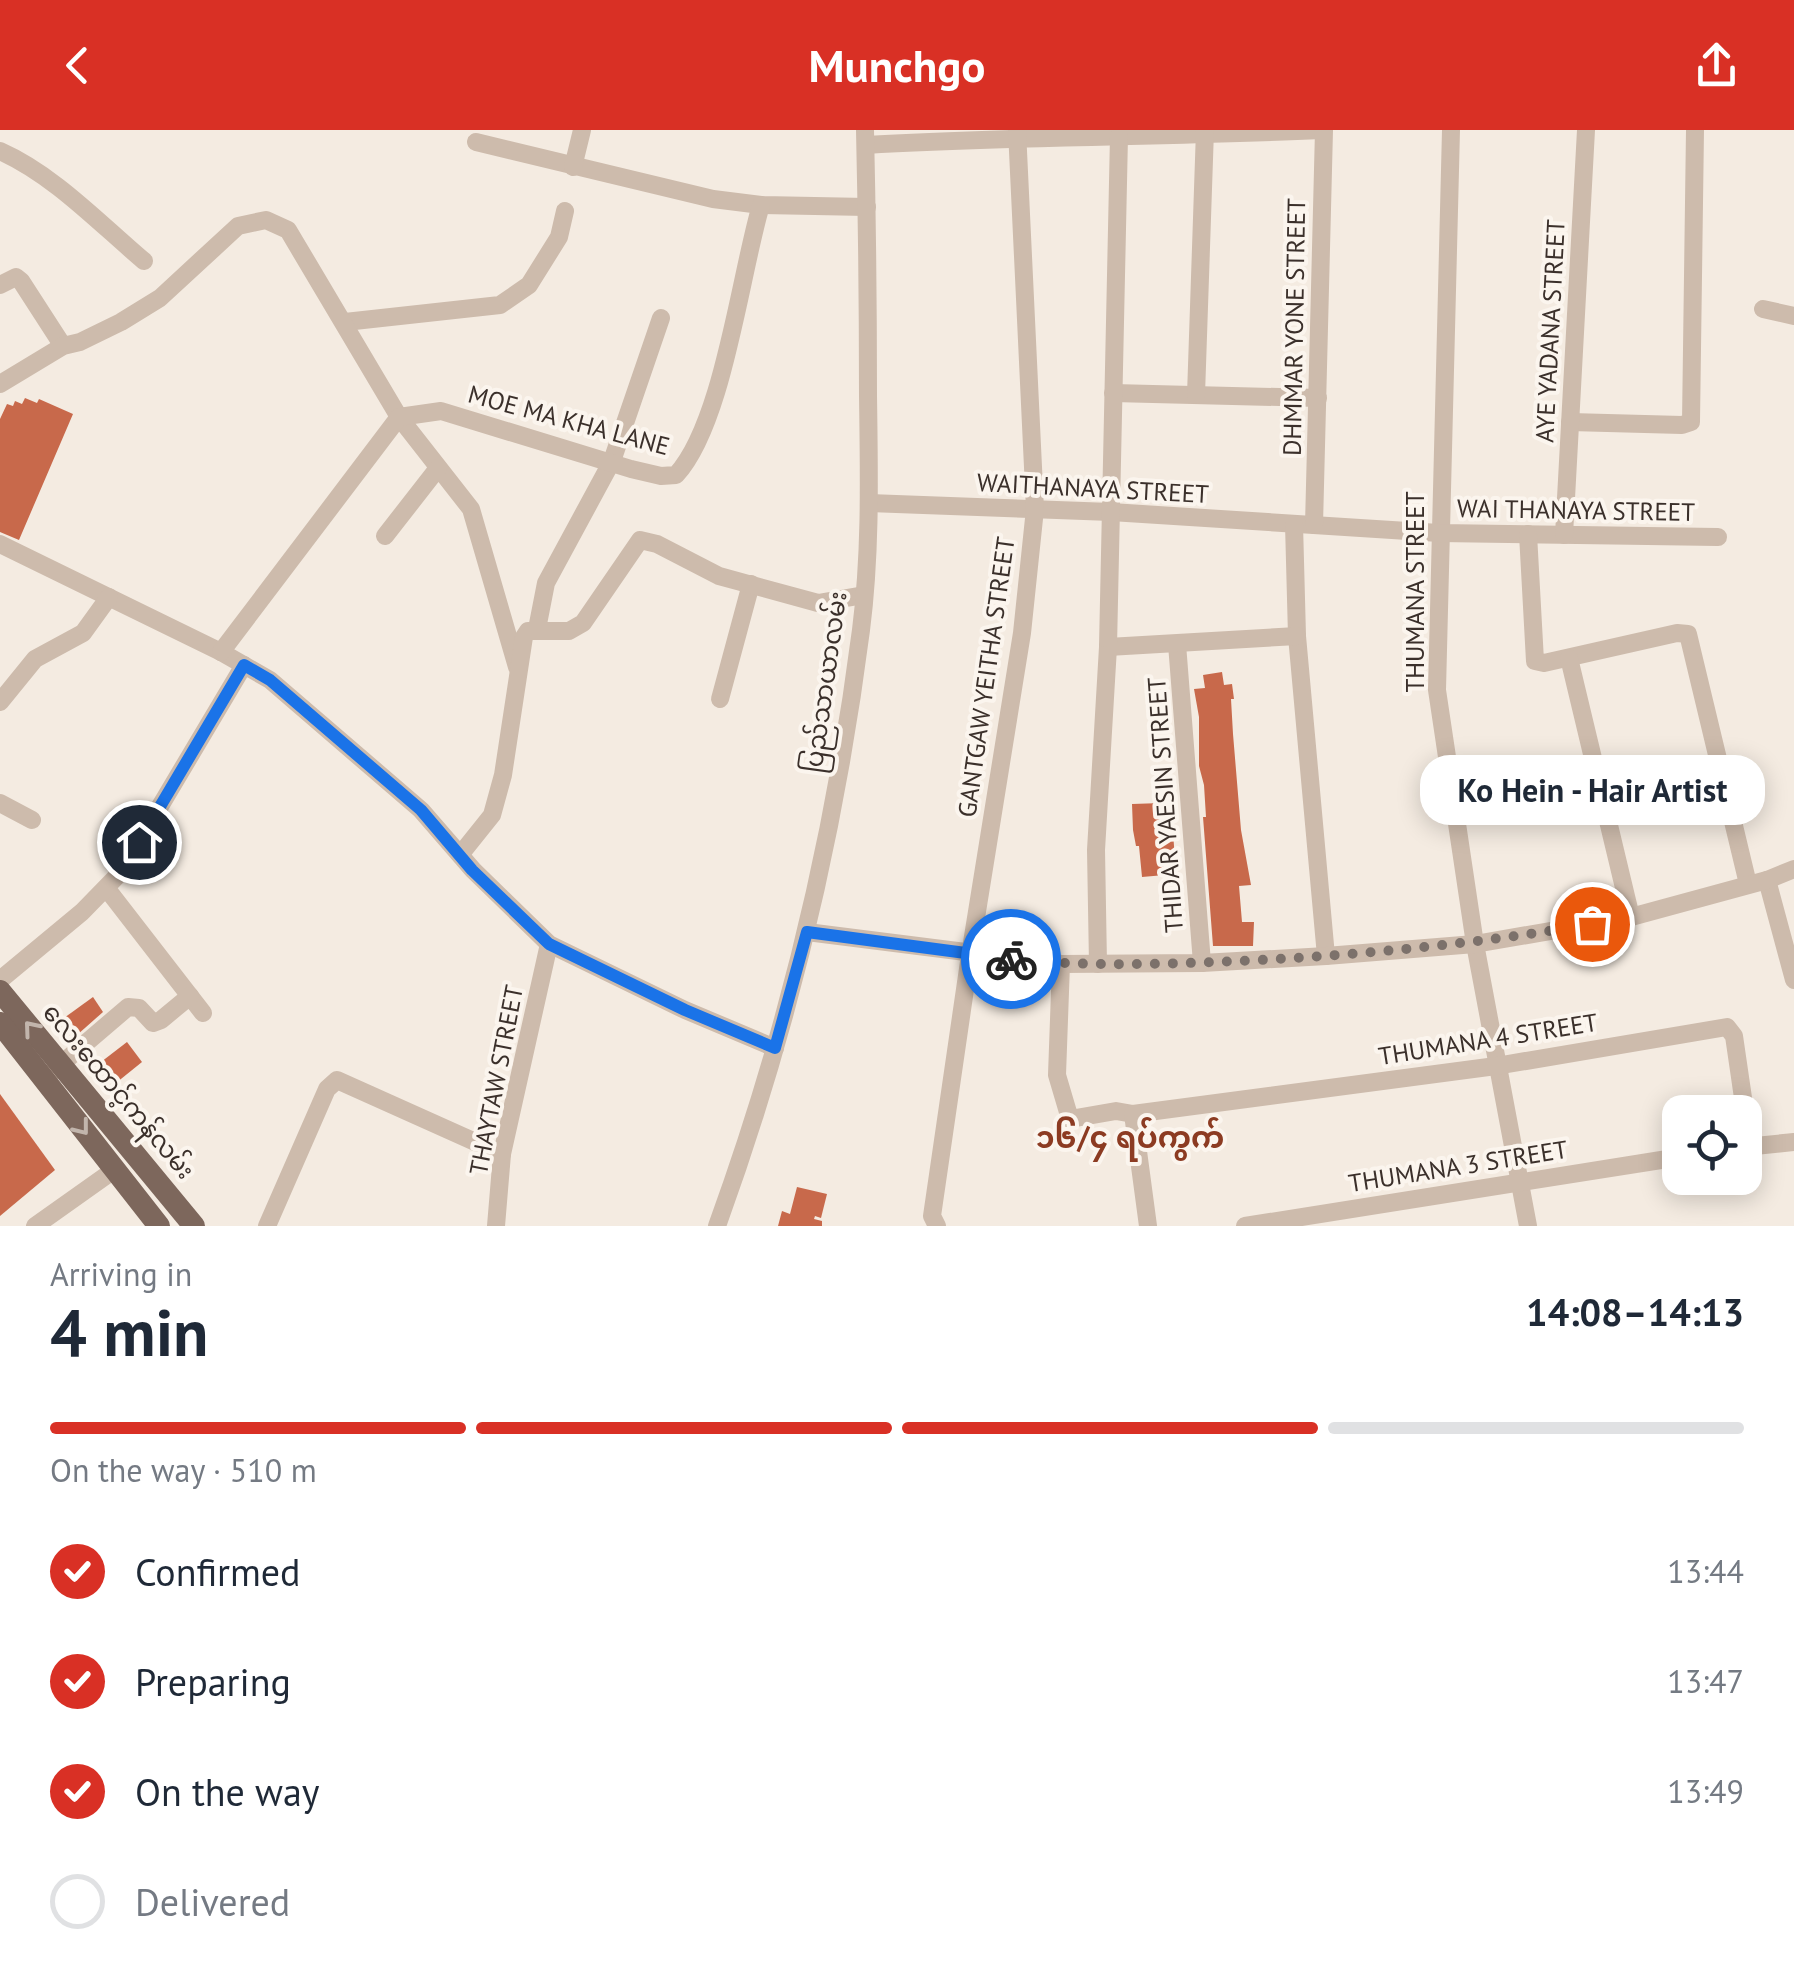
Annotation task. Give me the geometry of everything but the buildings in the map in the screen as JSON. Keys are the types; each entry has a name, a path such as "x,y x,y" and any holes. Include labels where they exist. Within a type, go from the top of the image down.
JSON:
{"main road":[{"name":"လေးထောင့်ကန်လမ်း","path":"0,991 114,1170 159,1226"},
{"name":"လေးထောင့်ကန်လမ်း","path":"0,1024 53,1072 194,1226"}],"street":[{"path":"573,167 582,130"},
{"path":"865,138 1322,130"},
{"name":"DHMMAR YONE STREET","path":"1314,525 1322,130"},
{"name":"THUMANA STREET","path":"1451,130 1437,690 1474,944 1528,1226"},
{"name":"AYE YADANA STREET","path":"1564,535 1586,130"},
{"path":"1570,422 1691,422 1695,130"},
{"name":"GANTGAW YEITHA STREET","path":"937,1226 932,1216 1022,633 1034,509 1017,133"},
{"path":"1196,395 1205,133"},
{"path":"1098,964 1096,850 1108,647 1119,136"},
{"name":"ပြည်သာယာလမ်း","path":"717,1226 775,1048 807,932 864,595 870,504 865,138"},
{"path":"476,142 713,198 761,205 867,207"},
{"path":"0,151 20,160 68,196 144,261"},
{"name":"MOE MA KHA LANE","path":"399,417 441,411 660,476 676,475 688,462 720,380 761,205"},
{"path":"345,322 500,304 528,285 559,237 565,211"},
{"path":"0,384 63,346 121,322 160,298 238,226 266,220 288,230 399,417 471,509 517,666"},
{"path":"0,285 16,277 21,281 63,346"},
{"path":"1763,309 1794,316"},
{"path":"537,629 546,583 612,461 661,318"},
{"path":"1113,392 1318,398"},
{"path":"221,652 399,417"},
{"path":"384,536 438,468"},
{"name":"WAITHANAYA STREET","path":"870,504 1111,512 1314,525"},
{"path":"1294,524 1297,636 1326,956"},
{"name":"WAI THANAYA STREET","path":"1314,525 1439,534 1718,537"},
{"path":"1528,534 1535,660 1544,663 1688,634 1748,884"},
{"path":"460,855 492,815 503,776 524,637 528,631 537,629 577,628 640,540 657,544 696,566 818,603 864,595"},
{"path":"0,544 270,680 421,810 549,944 685,1010 775,1048"},
{"path":"720,698 751,584"},
{"path":"0,702 35,659 83,633 109,598"},
{"path":"1108,647 1297,636"},
{"name":"THIDAR YAESIN STREET","path":"1178,644 1202,963"},
{"path":"1569,658 1632,917"},
{"path":"0,980 107,889 121,872 244,665"},
{"path":"0,803 32,820"},
{"path":"807,932 1061,964 1202,963 1326,956 1474,944 1632,917 1794,869"},
{"path":"1767,880 1794,980"},
{"path":"107,889 203,1013"},
{"name":"THAYTAW STREET","path":"496,1226 502,1154 549,944"},
{"name":"THUMANA 4 STREET","path":"1061,964 1058,1075 1070,1119 1496,1066 1726,1026 1734,1036 1742,1095"},
{"path":"53,1072 128,1007 135,1006 153,1023 190,996"},
{"path":"267,1226 327,1089 337,1080 502,1154"},
{"path":"1133,1114 1148,1226"},
{"path":"1762,1145 1794,1142"},
{"name":"THUMANA 3 STREET","path":"1244,1226 1662,1160"},
{"path":"35,1226 114,1170"}],"way so far":[{"path":"1011,959 1098,964 1326,956 1474,944 1592,924"}],"place":[{"name":"Ko Hein - Hair Artist","path":"1592,924"}],"district":[{"name":"၁၆/၄ ရပ်ကွက်","path":"1130,1136"}],"route":[{"path":"139,842 244,665 270,680 421,810 472,870 549,944 685,1010 775,1048 807,932 1011,959"}]}
